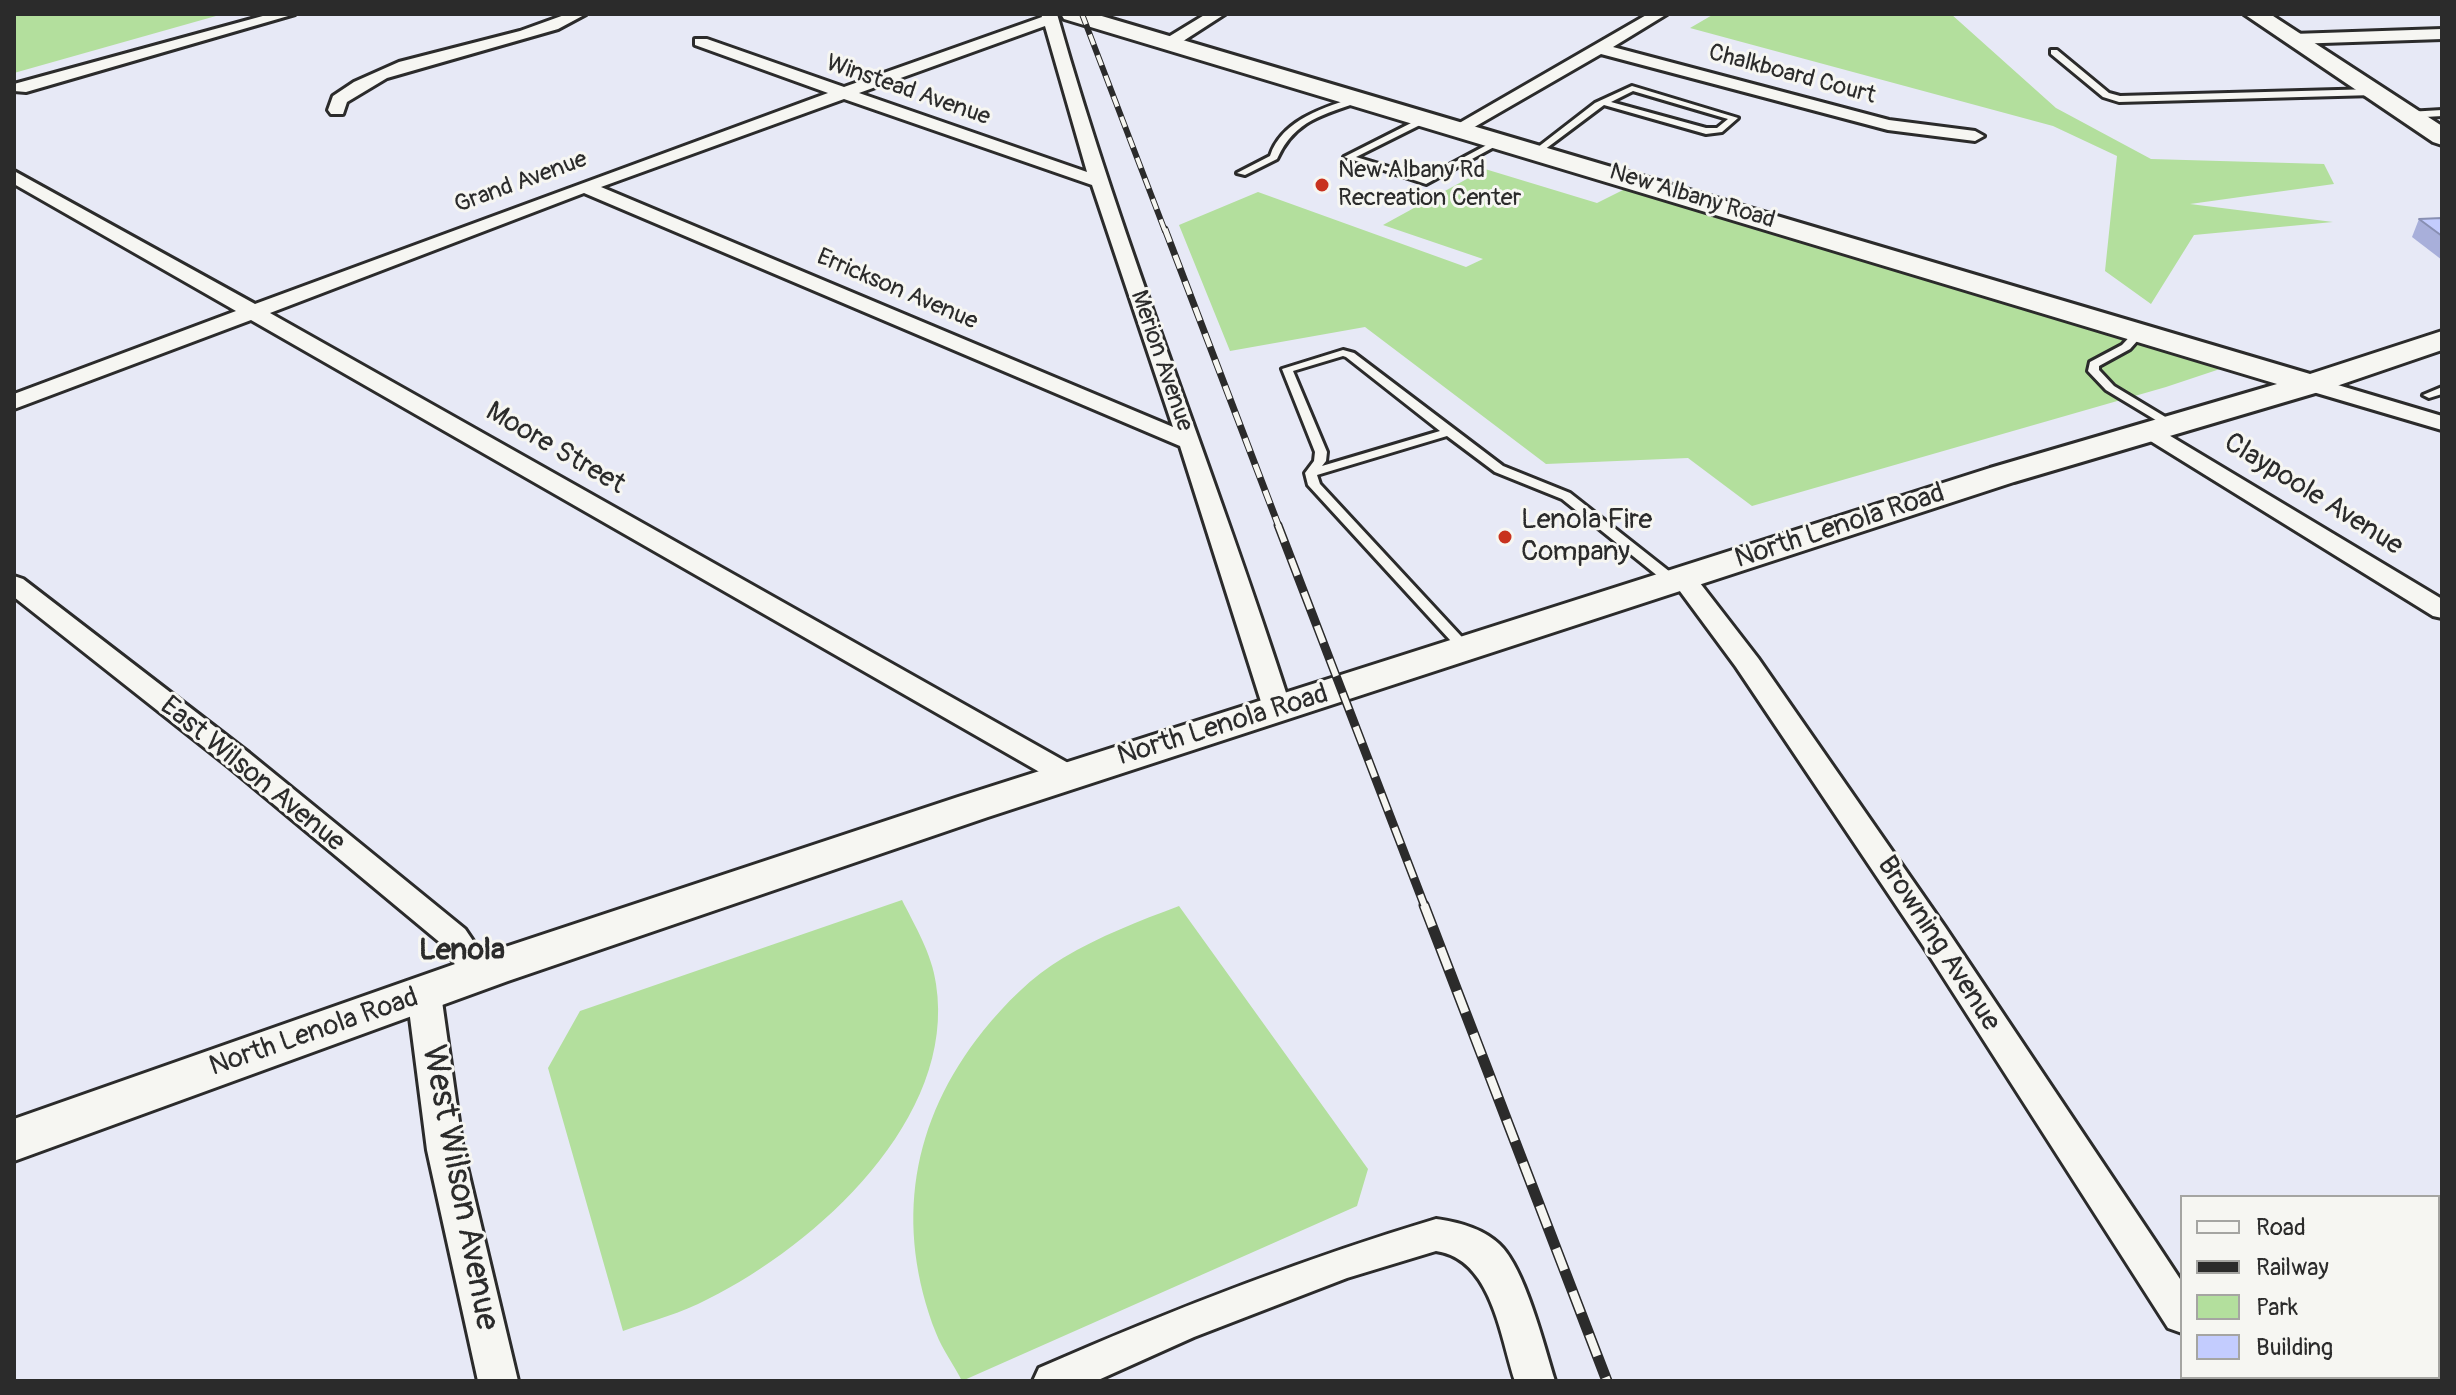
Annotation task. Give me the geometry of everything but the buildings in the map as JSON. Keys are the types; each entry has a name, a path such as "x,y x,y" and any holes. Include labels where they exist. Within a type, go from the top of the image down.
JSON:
{"main road":[{"path":"2255,14 2442,137"},
{"name":"New Albany Road","path":"1056,16 1171,42 2311,384"},
{"name":"North Lenola Road","path":"14,1140 424,994 1067,775 1970,485 2311,384 2442,340"}],"street":[{"path":"20,88 287,14"},
{"path":"337,110 339,100 376,78 421,61 551,27 578,14"},
{"path":"1171,42 1217,14"},
{"path":"1458,129 1659,14"},
{"name":"Grand Avenue","path":"14,402 840,92 1056,16"},
{"name":"Merion Avenue","path":"1056,16 1101,182 1234,568 1277,708"},
{"path":"2293,39 2442,34"},
{"name":"Winstead Avenue","path":"701,42 1101,182"},
{"name":"Chalkboard Court","path":"1599,48 1888,125 1975,136"},
{"name":"Moore Street","path":"14,176 1067,775"},
{"name":"Errickson Avenue","path":"585,187 1188,441"},
{"path":"2311,384 2442,423"},
{"name":"Claypoole Avenue","path":"2163,429 2442,610"},
{"name":"Browning Avenue","path":"1679,580 1768,690 2100,1185 2180,1313"},
{"name":"East Wilson Avenue","path":"14,584 239,760 333,841 454,937 479,975"},
{"name":"West Wilson Avenue","path":"424,994 445,1150 498,1381"},
{"path":"1053,1381 1109,1354 1210,1313 1341,1264 1436,1235 1457,1238 1486,1256 1505,1289 1535,1381"}],"lane":[{"path":"2054,52 2106,95 2119,99 2374,92"},
{"path":"1537,151 1603,102 1632,88 1734,118 1719,130 1706,131 1603,102"},
{"path":"1242,173 1274,157 1276,143 1291,128 1359,99"},
{"path":"2408,115 2442,113"},
{"path":"1425,119 1348,157 1426,181 1501,141"},
{"path":"2141,331 2126,347 2094,364 2093,371 2163,429"},
{"path":"1311,473 1320,461 1321,452 1287,369 1343,353 1350,355 1499,469 1566,496 1679,580"},
{"path":"2429,395 2442,390"},
{"path":"1311,473 1448,432"},
{"path":"1311,473 1314,485 1466,649"}],"green space":[{"path":"14,14 223,14 14,73"},
{"path":"1714,14 1951,14 2056,108 2151,159 2324,164 2334,184 2190,204 2333,222 2194,235 2151,304 2105,271 2117,156 2053,126 1690,28"},
{"path":"1485,169 1597,203 1637,183 2238,363 2166,387 1752,506 1688,458 1546,464 1365,327 1230,351 1179,225 1258,192 1466,267 1483,259 1383,225"},
{"path":"902,900 934,973 937,1034 925,1082 902,1128 871,1172 834,1211 793,1246 708,1299 623,1331 548,1068 580,1011"},
{"path":"1179,906 1368,1169 1357,1206 962,1381 936,1333 923,1293 916,1253 913,1214 917,1175 925,1138 939,1101 983,1031 1040,973 1091,943"}],"railway":[{"path":"1082,14 1165,231"},
{"path":"1165,229 1279,527"},
{"path":"1278,525 1425,907"},
{"path":"1424,905 1607,1381"}],"place":[{"name":"New Albany Rd Recreation Center","path":"1322,185"},
{"name":"Lenola Fire Company","path":"1505,537"}],"district":[{"name":"Lenola","path":"462,951"}]}
